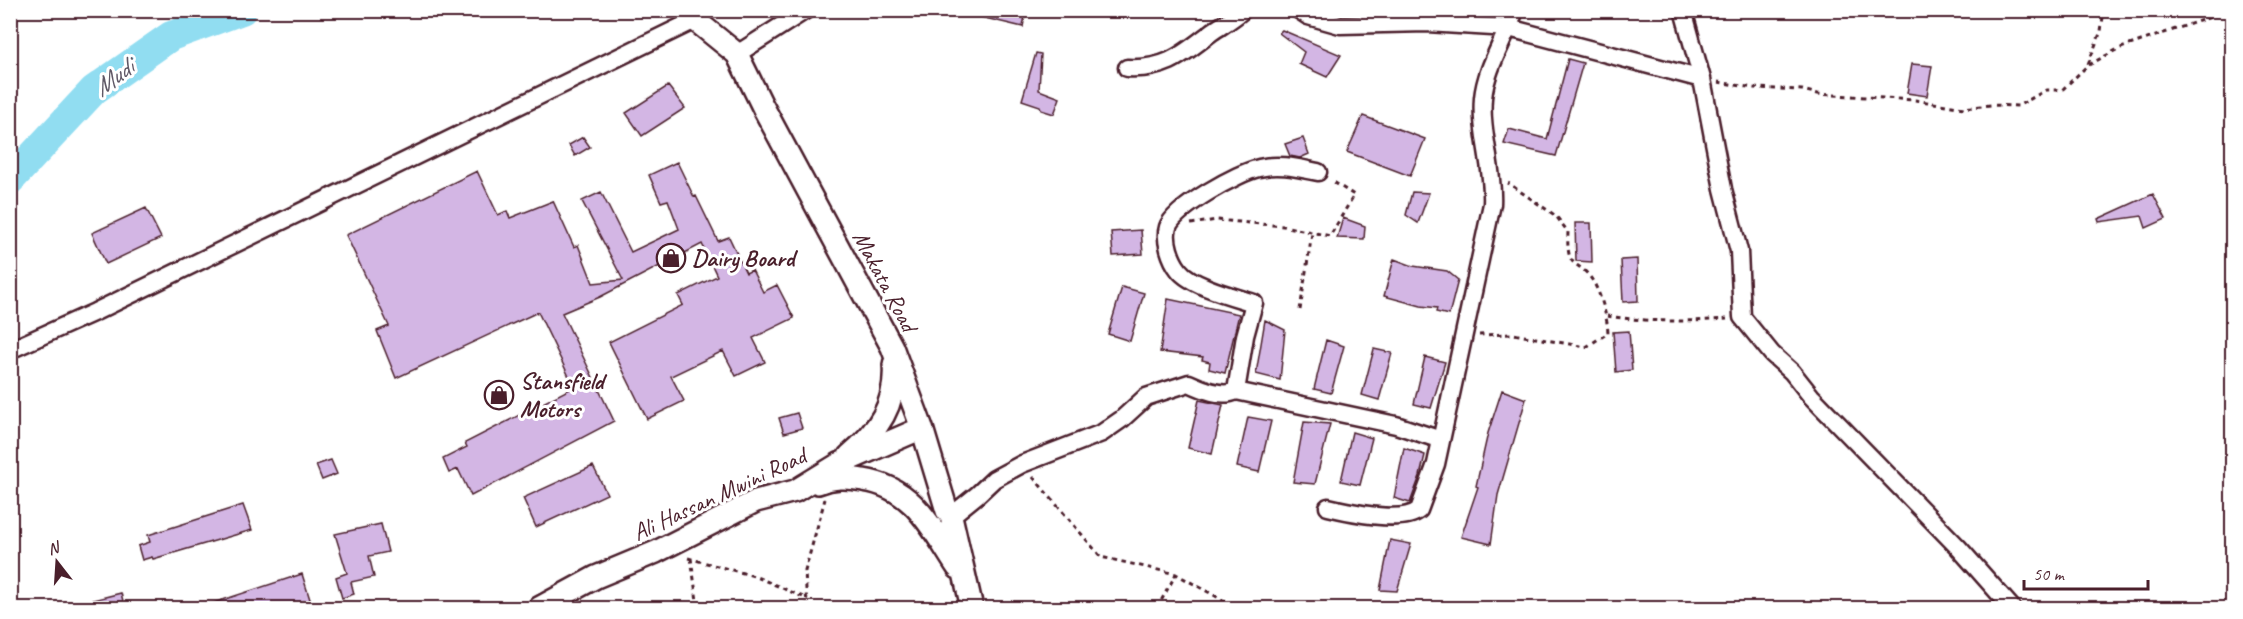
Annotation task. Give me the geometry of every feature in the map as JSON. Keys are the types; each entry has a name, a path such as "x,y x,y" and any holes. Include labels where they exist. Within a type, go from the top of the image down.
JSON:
{"main road":[{"name":"Makata Road","path":"691,15 737,54 763,107 892,347 922,428 947,511 951,516 972,609"},
{"path":"892,347 895,379 892,397 882,419 835,471 840,477 871,481 897,490 920,510 965,579"},
{"name":"Ali Hassan Mwini Road","path":"539,609 596,577 656,552 756,501 795,491 922,428"}],"street":[{"path":"737,54 806,10"},
{"path":"1127,68 1156,66 1179,57 1243,10"},
{"path":"1299,10 1308,16 1340,25 1427,23 1509,28 1702,79"},
{"path":"1328,507 1367,516 1415,513 1419,510 1436,464 1492,204 1483,120 1483,98 1488,74 1515,10"},
{"path":"1683,10 1702,79 1739,251 1742,317 1772,354 1792,372 1811,396 1958,547 2012,609"},
{"path":"10,350 255,235 691,15"},
{"path":"1236,391 1245,336 1254,303 1209,289 1179,272 1167,242 1168,227 1180,211 1213,189 1259,168 1288,165 1318,172"},
{"path":"951,516 994,479 1022,464 1102,433 1122,419 1146,397 1189,383 1202,389 1230,394 1236,391 1396,425 1441,440"}],"path":[{"path":"2087,66 2101,32 2104,10"},
{"path":"1702,79 1754,88 1915,100 1964,108 1991,105 2018,106 2046,90 2062,90 2087,66 2118,49 2232,10"},
{"path":"1464,335 1513,334 1586,347 1608,333 1607,316 1593,282 1571,262 1567,253 1568,232 1556,216 1490,170"},
{"path":"1168,227 1217,220 1283,226 1330,236 1354,195 1318,172"},
{"path":"1300,310 1312,233"},
{"path":"1607,316 1645,321 1685,322 1742,317"},
{"path":"1022,464 1101,557 1176,574 1237,609"},
{"path":"807,609 805,571 835,471"},
{"path":"656,552 691,558 754,576 808,599"},
{"path":"691,558 698,609"},
{"path":"1156,609 1176,574"}],"building":[{"path":"977,10 1026,10 1023,27 976,16"},
{"path":"1282,30 1341,55 1327,77 1299,64 1304,52 1279,33"},
{"path":"1036,53 1041,54 1039,90 1060,98 1054,114 1022,100"},
{"path":"1568,59 1583,63 1556,156 1504,144 1509,129 1547,139"},
{"path":"1912,64 1932,66 1927,96 1907,93"},
{"path":"668,86 685,108 642,136 626,113"},
{"path":"1363,116 1425,139 1410,176 1347,152"},
{"path":"583,137 590,147 575,156 569,145"},
{"path":"1303,138 1309,154 1300,158 1290,156 1285,144"},
{"path":"677,162 718,241 729,237 746,273 752,270 763,292 777,285 794,318 753,338 765,362 736,376 723,351 671,376 684,401 647,419 609,342 683,305 678,295 717,276 702,244 600,297 562,313 614,421 471,496 458,469 449,473 443,459 467,447 465,443 574,387 538,312 396,378 377,331 389,326 346,235 477,171 498,215 507,211 510,218 553,201 574,247 578,245 593,283 623,280 582,201 601,192 631,252 679,229 668,200 661,202 649,175"},
{"path":"1412,192 1429,193 1418,223 1406,215"},
{"path":"2153,194 2166,219 2146,228 2142,216 2099,222 2098,219"},
{"path":"146,208 161,238 106,264 92,233"},
{"path":"1343,218 1365,226 1364,239 1337,238"},
{"path":"1575,223 1591,223 1592,262 1576,261"},
{"path":"1141,230 1143,254 1113,256 1111,232"},
{"path":"1394,259 1413,266 1447,271 1458,280 1449,315 1436,312 1437,308 1384,296"},
{"path":"1637,259 1638,301 1623,302 1621,260"},
{"path":"1122,287 1144,293 1130,341 1108,334"},
{"path":"1168,299 1239,314 1225,373 1209,369 1210,362 1202,360 1203,357 1160,352"},
{"path":"1265,320 1285,330 1280,380 1256,374"},
{"path":"1629,331 1632,370 1616,372 1613,332"},
{"path":"1326,340 1344,346 1331,393 1314,389"},
{"path":"1374,349 1392,353 1379,400 1362,395"},
{"path":"1425,357 1445,362 1431,408 1414,404"},
{"path":"1502,390 1526,399 1498,495 1491,544 1461,537 1478,487 1476,486 1488,433"},
{"path":"1199,400 1223,405 1212,454 1188,448"},
{"path":"797,413 802,428 784,433 779,418"},
{"path":"1248,417 1271,421 1259,472 1237,467"},
{"path":"1304,422 1330,424 1315,484 1293,482"},
{"path":"1352,432 1372,438 1360,485 1341,481"},
{"path":"1404,448 1425,455 1410,503 1394,498"},
{"path":"331,460 337,474 322,480 316,465"},
{"path":"593,466 607,494 536,527 523,498"},
{"path":"243,505 252,530 153,559 152,557 142,560 138,546 150,542 148,535"},
{"path":"381,524 388,552 369,556 374,577 351,582 354,594 342,598 336,577 347,573 335,534"},
{"path":"1390,540 1411,544 1397,591 1380,590"},
{"path":"302,574 313,609 204,609 204,606"},
{"path":"121,593 125,609 78,609 77,604"}],"waterway":[{"name":"Mudi","path":"10,180 94,90 171,36 242,10"}],"place":[{"name":"Dairy Board","path":"671,258"},
{"name":"Stansfield Motors","path":"499,395"}]}
